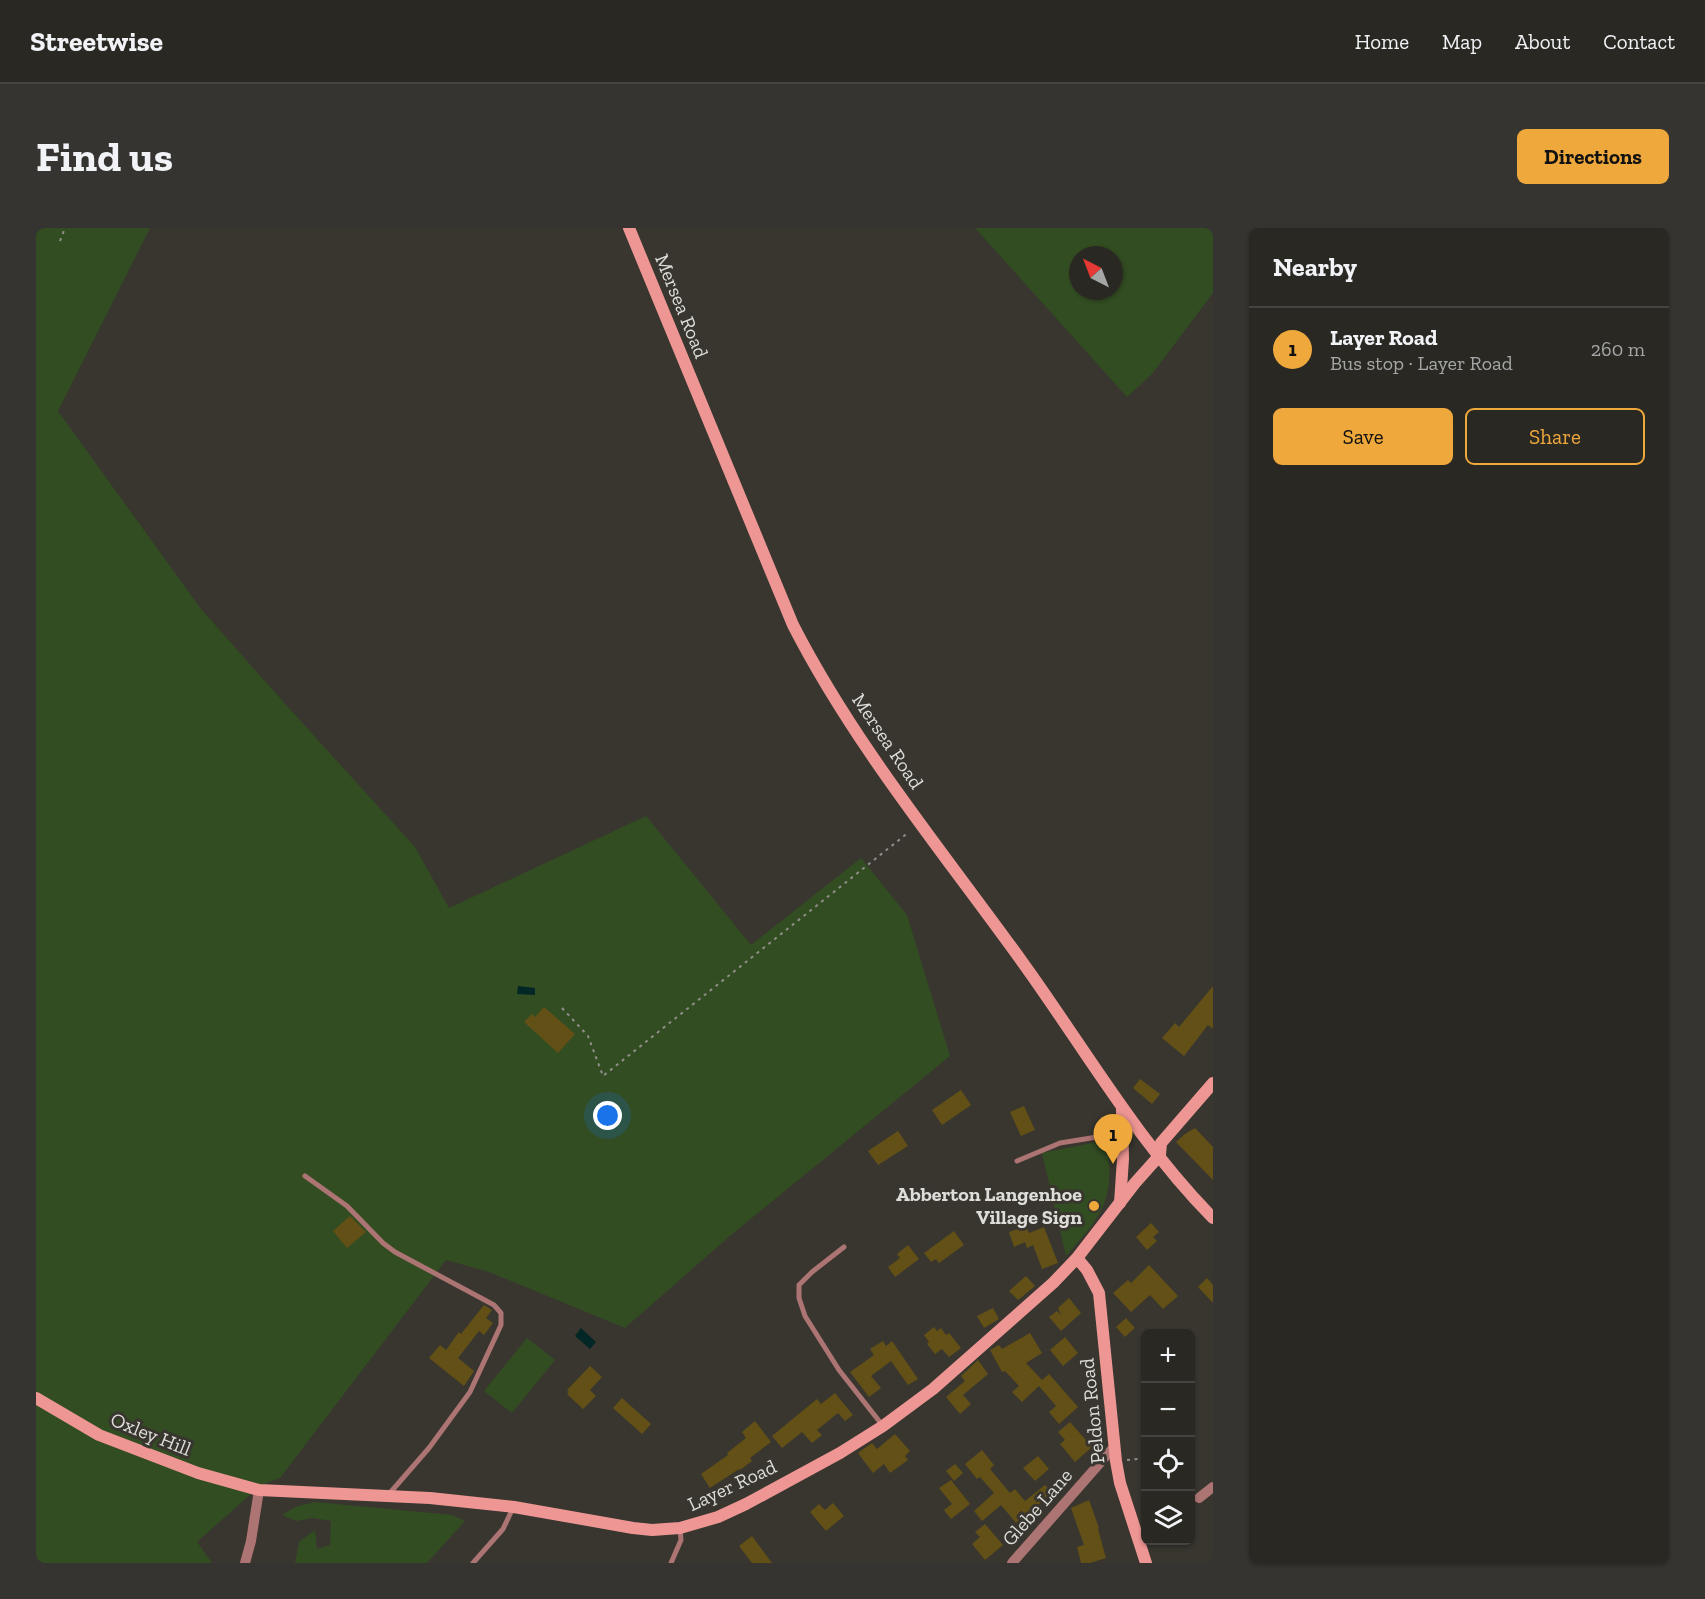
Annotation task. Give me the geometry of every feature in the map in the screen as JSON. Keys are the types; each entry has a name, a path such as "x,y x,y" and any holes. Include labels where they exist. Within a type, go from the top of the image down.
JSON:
{"street":[{"name":"Mersea Road","path":"629,228 793,625 811,660 920,823 1024,964 1122,1109 1193,1197 1213,1218"},
{"name":"Layer Road","path":"259,1490 388,1495 514,1507 633,1528 680,1528 718,1517 840,1453 883,1426 933,1389 1053,1283 1077,1257 1134,1183 1160,1155 1161,1143 1213,1083"},
{"path":"1120,1203 1122,1109"},
{"name":"Peldon Road","path":"1077,1257 1088,1270 1100,1293 1116,1461 1120,1483 1146,1563"},
{"name":"Oxley Hill","path":"36,1398 99,1435 198,1473 259,1490"},
{"name":"Glebe Lane","path":"1012,1563 1114,1447"},
{"path":"1199,1498 1213,1487"},
{"path":"245,1563 259,1490"}],"lane":[{"path":"1017,1161 1060,1143 1122,1132"},
{"path":"305,1176 347,1206 389,1248 494,1305 501,1313 501,1325 470,1392 429,1448 388,1495"},
{"path":"844,1247 799,1285 799,1298 805,1316 839,1370 883,1426"},
{"path":"473,1563 503,1529 514,1507"},
{"path":"671,1563 681,1540 680,1528"}],"path":[{"path":"60,241 65,228"},
{"path":"562,1008 588,1036 603,1076 920,823"},
{"path":"1116,1461 1141,1458"}],"green space":[{"path":"36,228 150,228 58,411 201,609 415,847 449,908 646,816 751,945 861,858 907,915 950,1056 731,1235 625,1328 489,1272 446,1260 280,1478 261,1485 197,1542 212,1563 36,1563"},
{"path":"975,228 1213,228 1213,293 1152,374 1127,397"},
{"path":"1107,1140 1109,1142 1109,1175 1104,1203 1090,1227 1066,1256 1042,1153"},
{"path":"527,1338 555,1360 512,1413 484,1391"},
{"path":"315,1502 452,1515 465,1521 427,1563 295,1563 299,1542 315,1530 317,1549 330,1545 331,1521 313,1518 296,1521 282,1515 295,1507"}],"water":[{"path":"518,986 535,988 535,995 517,994"},
{"path":"581,1328 596,1342 590,1349 575,1336"}],"building":[{"path":"1213,986 1213,1029 1208,1025 1184,1056 1162,1038 1175,1023 1179,1027"},
{"path":"544,1007 575,1034 558,1053 524,1022 532,1014 535,1017"},
{"path":"1140,1079 1160,1094 1152,1104 1133,1088"},
{"path":"961,1090 971,1105 942,1125 932,1110"},
{"path":"1024,1106 1035,1130 1021,1136 1010,1112"},
{"path":"1195,1128 1213,1147 1213,1180 1176,1142"},
{"path":"898,1131 908,1146 878,1165 868,1151"},
{"path":"350,1216 366,1232 347,1248 333,1231"},
{"path":"1151,1223 1159,1232 1153,1237 1157,1241 1147,1250 1136,1237"},
{"path":"1026,1226 1029,1233 1044,1227 1058,1263 1042,1269 1033,1245 1027,1248 1025,1242 1014,1247 1009,1232"},
{"path":"954,1231 964,1245 939,1263 936,1259 931,1262 924,1253"},
{"path":"908,1245 919,1259 895,1277 888,1267 900,1258 897,1254"},
{"path":"1149,1265 1178,1296 1163,1309 1150,1295 1131,1312 1113,1293 1128,1280 1131,1283"},
{"path":"1026,1276 1035,1286 1018,1300 1009,1291"},
{"path":"1207,1278 1213,1285 1213,1303 1198,1287"},
{"path":"1069,1298 1081,1313 1061,1331 1049,1317 1057,1311 1061,1315 1058,1308"},
{"path":"484,1305 492,1310 486,1318 493,1323 484,1335 479,1331 458,1358 474,1371 464,1386 429,1358 440,1345 446,1350"},
{"path":"993,1308 999,1319 984,1328 977,1316"},
{"path":"1126,1318 1135,1328 1125,1337 1116,1327"},
{"path":"934,1327 937,1331 941,1328 946,1335 949,1333 961,1348 949,1357 942,1349 935,1354 927,1344 929,1342 924,1335"},
{"path":"1030,1333 1042,1353 1026,1363 1042,1380 1049,1374 1078,1407 1059,1424 1049,1412 1056,1406 1039,1386 1022,1402 1012,1392 1019,1386 1005,1371 1002,1372 990,1350 999,1345 1002,1349"},
{"path":"1065,1337 1078,1353 1063,1366 1050,1350"},
{"path":"883,1341 886,1346 892,1341 918,1379 908,1385 891,1361 871,1376 881,1388 869,1397 850,1372 874,1355 870,1349"},
{"path":"978,1360 988,1374 963,1395 971,1404 960,1414 946,1397 965,1381 961,1376"},
{"path":"590,1366 602,1377 590,1390 596,1396 583,1409 567,1394 569,1392 567,1390"},
{"path":"835,1393 853,1415 845,1421 838,1413 817,1430 822,1435 812,1443 802,1432 782,1448 772,1436 817,1399 821,1404"},
{"path":"622,1398 651,1424 642,1434 613,1408"},
{"path":"755,1421 771,1442 750,1458 752,1461 710,1488 701,1474 728,1455 727,1453 746,1438 742,1432"},
{"path":"1070,1422 1092,1447 1075,1462 1060,1444 1065,1440 1058,1432"},
{"path":"895,1434 910,1451 905,1456 908,1460 890,1473 884,1464 873,1473 858,1453 872,1443 877,1449"},
{"path":"982,1450 994,1465 990,1469 1010,1493 1015,1489 1025,1501 1045,1485 1053,1493 1016,1523 1001,1505 982,1521 974,1511 994,1493 980,1477 977,1479 965,1464"},
{"path":"1038,1456 1049,1469 1035,1481 1023,1468"},
{"path":"955,1464 963,1473 954,1481 946,1471"},
{"path":"951,1480 970,1504 951,1519 944,1510 952,1504 939,1488"},
{"path":"1089,1500 1106,1558 1081,1563 1077,1547 1084,1545 1071,1508"},
{"path":"833,1503 844,1516 826,1531 810,1512 819,1504 825,1510"},
{"path":"985,1524 1003,1545 985,1560 972,1544 980,1537 975,1532"},
{"path":"752,1536 772,1563 752,1563 739,1546"}],"place":[{"name":"Layer Road","path":"1113,1164"},
{"name":"Abberton Langenhoe Village Sign","path":"1094,1206"}]}
